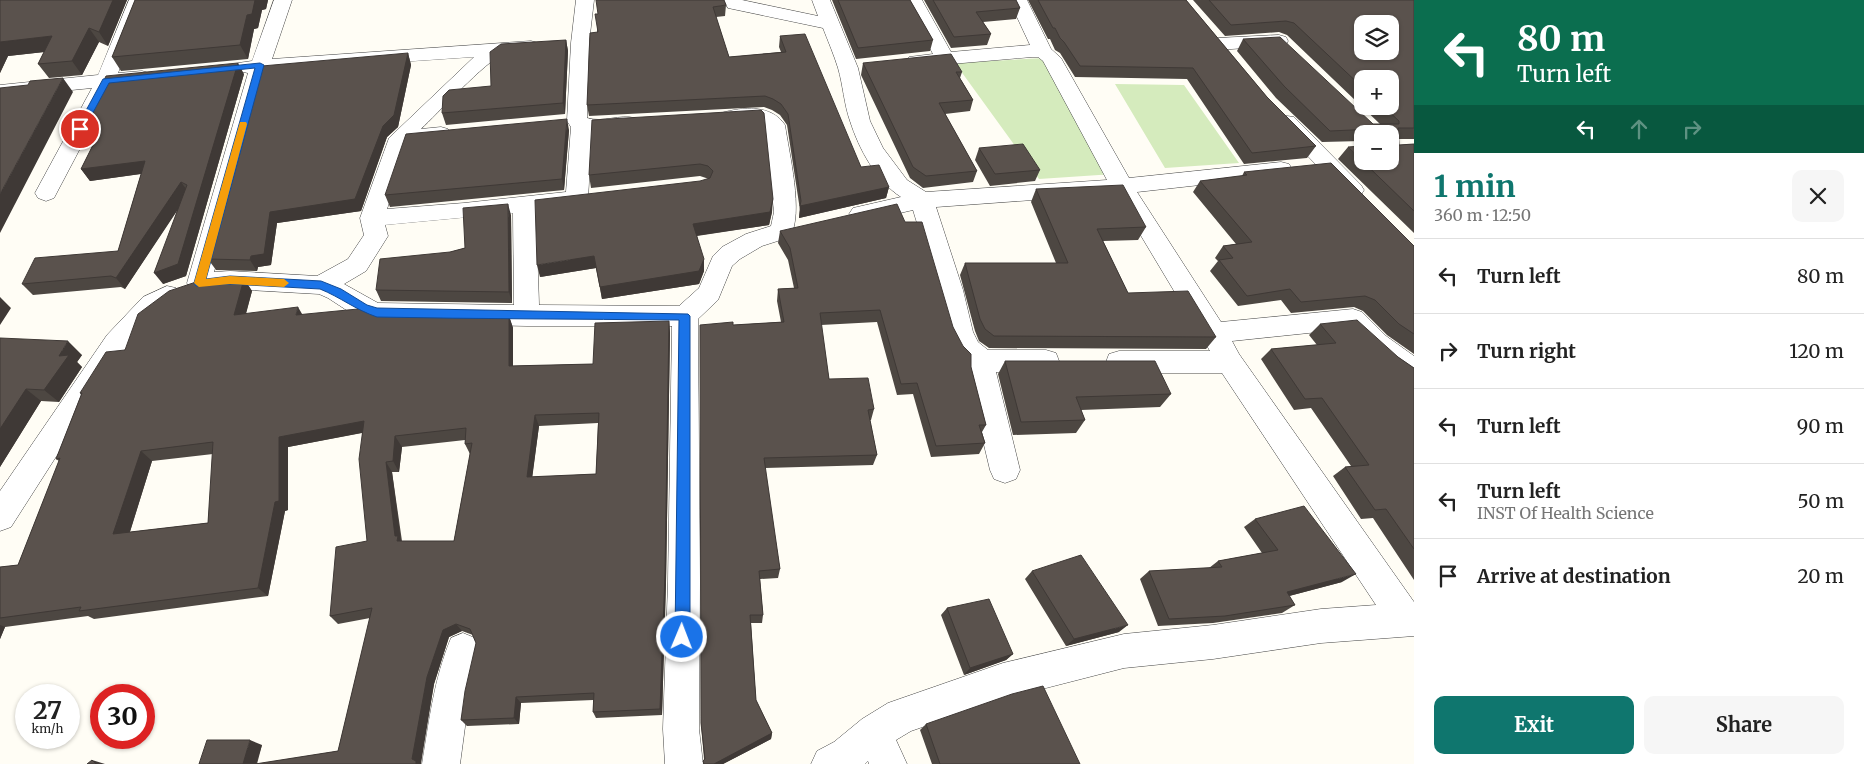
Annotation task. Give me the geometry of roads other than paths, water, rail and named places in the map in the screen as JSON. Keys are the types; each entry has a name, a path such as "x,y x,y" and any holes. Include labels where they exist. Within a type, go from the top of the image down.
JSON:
{"street":[{"path":"46,193 106,80 138,0"},
{"path":"199,283 260,65 283,0"},
{"path":"372,218 464,211 586,197 573,123 565,44 585,0"},
{"path":"732,0 734,4 829,24"},
{"path":"821,0 829,24 858,67 860,121 872,149 888,173 899,185 922,200 950,290 960,334 969,348 982,360 1229,362"},
{"path":"913,0 945,58"},
{"path":"1018,0 1043,52 1051,58 1065,80 1122,186 1214,333 1229,362 1409,619"},
{"path":"1219,45 1279,40 1293,54"},
{"path":"231,68 565,44"},
{"path":"321,285 357,265 376,236 372,218 400,138 478,63 496,50"},
{"path":"897,63 1043,52"},
{"path":"0,91 163,75"},
{"path":"1275,110 1329,155 1367,204"},
{"path":"0,517 116,342 137,317 159,298 183,287 199,283 230,280 321,285 337,291 364,308 377,312 527,316 558,314 685,316 709,293 722,262 731,253 754,240 795,229 786,212 775,126 770,118 764,115 706,118"},
{"path":"573,123 647,122"},
{"path":"400,138 457,132"},
{"path":"840,220 922,200 1122,186 1329,155"},
{"path":"524,203 527,316"},
{"path":"684,764 681,729 685,316"},
{"path":"1214,333 1353,319 1377,343 1414,371"},
{"path":"982,360 982,378 1005,470"},
{"path":"830,764 847,754 882,748 901,716 1003,681 1124,651 1213,642 1321,626 1409,619"},
{"path":"441,764 451,697 463,650"}]}
